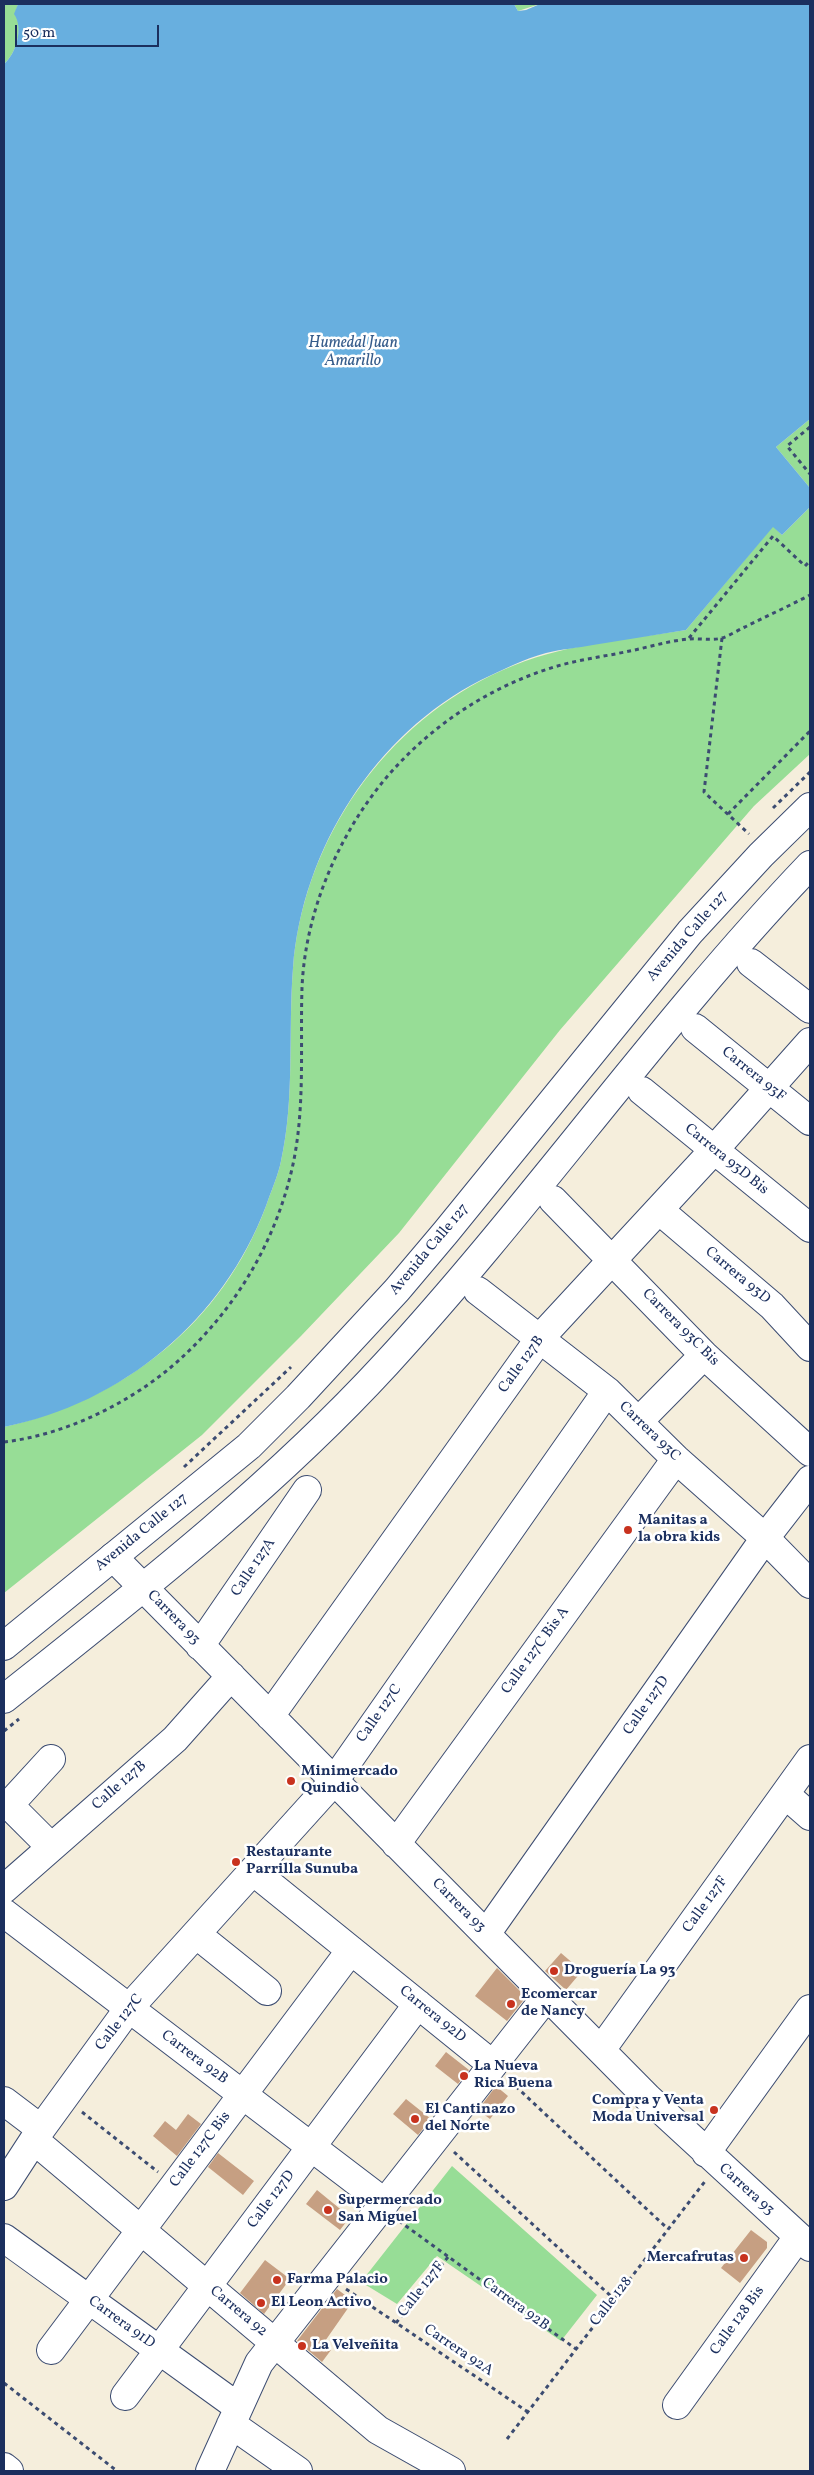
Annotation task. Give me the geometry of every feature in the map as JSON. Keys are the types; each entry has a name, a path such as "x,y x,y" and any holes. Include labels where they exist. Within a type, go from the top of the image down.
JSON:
{"street":[{"name":"Avenida Calle 127","path":"4,1646 250,1446 349,1344 446,1232 690,932 761,855 810,807"},
{"path":"4,1699 268,1480 384,1366 538,1185 757,920 810,865"},
{"path":"751,963 810,1009"},
{"name":"Carrera 93F","path":"695,1028 810,1122"},
{"name":"Calle 127B","path":"270,1716 540,1338 770,1089 810,1042"},
{"name":"Carrera 93D Bis","path":"642,1091 810,1228"},
{"name":"Carrera 93C Bis","path":"553,1200 704,1355 810,1452"},
{"name":"Carrera 93D","path":"659,1210 772,1306 810,1347"},
{"name":"Carrera 93C","path":"478,1292 607,1391 676,1459 765,1538 810,1584"},
{"path":"638,1421 704,1355"},
{"name":"Calle 127C","path":"4,2186 37,2134 129,2008 334,1781 607,1391"},
{"name":"Calle 127C Bis A","path":"396,1844 676,1459"},
{"name":"Calle 127D","path":"486,1934 765,1538 810,1480"},
{"name":"Calle 127A","path":"200,1646 307,1490"},
{"name":"Carrera 93","path":"113,1557 601,2050 712,2159 804,2242"},
{"name":"Calle 127B","path":"4,1889 50,1846 175,1739 231,1676"},
{"path":"50,1846 9,1805 51,1759"},
{"name":"Calle 127F","path":"601,2050 786,1795 810,1759"},
{"path":"786,1795 810,1816"},
{"name":"Carrera 92D","path":"253,1871 493,2064"},
{"name":"Carrera 92B","path":"4,1913 311,2147 382,2205"},
{"path":"196,1934 267,1991"},
{"name":"Calle 127C Bis","path":"51,2350 351,1950"},
{"path":"210,2471 258,2363 547,1996"},
{"name":"Calle 127D","path":"125,2396 418,2004"},
{"path":"712,2159 810,2009"},
{"name":"Carrera 92","path":"4,2101 141,2230 378,2430 451,2471"},
{"name":"Carrera 91D","path":"4,2238 159,2350 298,2471"},
{"name":"Calle 128 Bis","path":"678,2405 804,2242"},
{"path":"4,2467 9,2471"}],"path":[{"path":"810,427 787,446 810,474"},
{"path":"689,639 773,536 805,566 810,561"},
{"path":"4,1442 64,1428 97,1414 162,1374 217,1321 236,1297 269,1236 291,1176 299,1116 303,983 316,912 346,837 386,779 416,746 449,720 488,695 510,684 557,666 689,639 722,638 810,595"},
{"path":"722,638 704,792 749,834"},
{"path":"728,814 810,731"},
{"path":"769,813 810,772"},
{"path":"743,841 756,827"},
{"path":"177,1473 236,1421 298,1362"},
{"path":"493,2064 668,2229"},
{"path":"64,2098 175,2185"},
{"path":"436,2136 614,2299"},
{"name":"Calle 128","path":"506,2439 668,2229 712,2159"},
{"name":"Carrera 92B","path":"382,2205 448,2257 576,2349"},
{"name":"Calle 127F","path":"396,2323 448,2257"},
{"name":"Carrera 92A","path":"327,2276 528,2412"},
{"path":"4,2383 117,2471"}],"green space":[{"path":"4,4 18,4 15,14 18,20 19,33 12,54 4,64"},
{"path":"514,4 540,4 518,11"},
{"path":"810,419 810,488 776,447"},
{"path":"810,507 810,754 754,806 560,1030 399,1233 301,1336 202,1435 4,1593 4,1427 48,1414 90,1397 128,1376 164,1350 196,1320 224,1286 247,1248 266,1206 280,1167 288,1113 293,968 300,921 313,875 333,831 358,791 387,753 422,720 461,692 503,670 547,654 616,640 686,630 773,526 782,535"},
{"path":"452,2166 597,2295 561,2341 437,2256 397,2304 361,2282"}],"water":[{"name":"Humedal Juan Amarillo","path":"18,4 514,4 518,11 540,4 810,4 810,419 776,447 810,488 810,507 782,535 773,527 686,630 552,652 538,655 513,665 481,680 443,703 408,731 377,763 351,800 328,839 311,880 299,924 293,968 290,1089 285,1137 276,1178 266,1206 247,1247 224,1285 196,1320 164,1350 128,1377 89,1398 48,1415 4,1427 4,64 12,54 17,40 18,26 14,14"}],"building":[{"path":"561,1953 582,1971 566,1990 545,1971"},
{"path":"497,1968 526,1997 507,2021 475,1996"},
{"path":"446,2052 469,2070 458,2084 435,2066"},
{"path":"496,2086 508,2096 490,2119 478,2110"},
{"name":"El Cantinazo del Norte","path":"406,2099 431,2119 418,2135 393,2114"},
{"path":"188,2114 201,2124 177,2156 153,2136 165,2121 176,2130"},
{"path":"218,2153 254,2181 243,2195 208,2167"},
{"name":"Supermercado San Miguel","path":"317,2190 350,2217 340,2230 306,2204"},
{"name":"Mercafrutas","path":"751,2230 767,2242 767,2248 740,2283 721,2268"},
{"path":"265,2260 290,2279 264,2314 240,2293"},
{"path":"337,2289 353,2301 323,2344 331,2350 322,2362 297,2341"}],"place":[{"name":"Manitas a la obra kids","path":"628,1530"},
{"name":"Minimercado Quindio","path":"291,1781"},
{"name":"Restaurante Parrilla Sunuba","path":"236,1862"},
{"name":"Droguería La 93","path":"554,1971"},
{"name":"Ecomercar de Nancy","path":"511,2004"},
{"name":"La Nueva Rica Buena","path":"464,2076"},
{"name":"Compra y Venta Moda Universal","path":"714,2110"},
{"name":"El Cantinazo del Norte","path":"415,2119"},
{"name":"Supermercado San Miguel","path":"328,2210"},
{"name":"Mercafrutas","path":"744,2258"},
{"name":"Farma Palacio","path":"277,2280"},
{"name":"El Leon Activo","path":"261,2303"},
{"name":"La Velveñita","path":"302,2346"}]}
